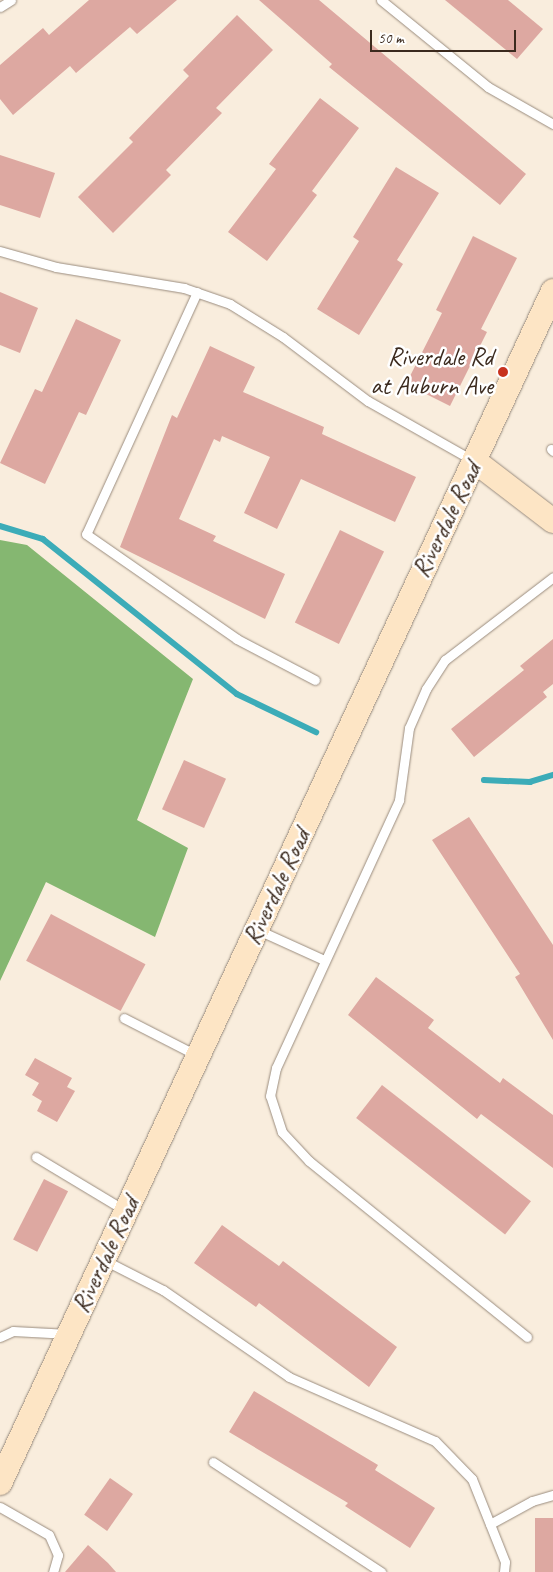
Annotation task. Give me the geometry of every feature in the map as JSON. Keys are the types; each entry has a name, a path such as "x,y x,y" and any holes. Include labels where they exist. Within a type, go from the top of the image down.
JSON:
{"main road":[{"name":"Riverdale Road","path":"0,1483 550,305"},
{"path":"476,462 553,521"}],"lane":[{"path":"0,7 11,0"},
{"path":"381,0 488,87 553,124"},
{"path":"0,251 56,267 197,292 256,318 368,401 476,462"},
{"path":"197,292 86,534 237,639 315,680"},
{"path":"527,1336 309,1161 282,1132 270,1096 276,1068 399,800 409,728 426,689 445,660 553,577"},
{"path":"257,930 324,960"},
{"path":"124,1018 199,1056"},
{"path":"36,1157 126,1211"},
{"path":"104,1260 163,1290 289,1377 435,1441 472,1479 490,1524 504,1572"},
{"path":"0,1337 13,1331 70,1334"},
{"path":"213,1462 381,1572"},
{"path":"490,1524 532,1500 553,1495"},
{"path":"0,1507 49,1535 58,1555 52,1572"}],"green space":[{"path":"0,540 27,545 193,679 137,820 188,848 155,937 46,882 0,981"}],"building":[{"path":"89,0 177,0 137,34 130,27 76,73 70,66 13,115 0,99 0,65 43,28 49,35"},
{"path":"259,0 319,0 526,174 500,205 329,67 332,64"},
{"path":"445,0 508,0 543,29 517,59"},
{"path":"237,15 273,50 216,108 222,113 166,170 171,175 113,233 78,197 133,142 129,138 189,76 183,70"},
{"path":"320,98 359,128 312,191 317,195 267,261 228,232 276,169 269,164"},
{"path":"0,155 55,173 40,218 0,205"},
{"path":"396,167 439,193 397,260 403,264 359,335 317,309 359,241 353,237"},
{"path":"473,236 517,258 481,329 487,332 450,406 406,384 442,313 436,310"},
{"path":"0,292 38,308 20,353 0,345"},
{"path":"76,319 121,340 86,415 79,412 45,484 0,463 35,389 42,392"},
{"path":"210,346 255,367 243,392 324,427 322,434 416,477 395,522 301,479 277,529 244,513 270,457 222,436 220,442 214,439 179,519 216,536 213,541 285,574 265,619 120,547 172,415 177,418"},
{"path":"340,530 384,551 339,644 295,623"},
{"path":"553,639 553,684 543,692 547,697 474,757 451,729 524,670 520,666"},
{"path":"184,760 226,779 204,828 162,809"},
{"path":"469,817 553,945 553,1040 515,977 520,974 432,840"},
{"path":"51,914 145,964 121,1011 26,961"},
{"path":"376,977 434,1020 428,1028 500,1083 503,1078 553,1115 553,1168 481,1114 477,1119 348,1015"},
{"path":"35,1058 72,1078 67,1087 75,1091 57,1122 37,1111 42,1101 32,1095 39,1083 25,1075"},
{"path":"382,1085 531,1201 505,1234 356,1118"},
{"path":"44,1179 68,1191 37,1252 13,1240"},
{"path":"222,1225 279,1266 283,1261 397,1347 369,1387 259,1303 256,1307 194,1263"},
{"path":"254,1391 378,1465 375,1470 435,1508 410,1548 345,1506 348,1503 229,1432"},
{"path":"110,1478 133,1494 107,1531 84,1515"},
{"path":"535,1518 553,1518 553,1572 535,1572"},
{"path":"88,1545 108,1563 116,1572 65,1572"}],"waterway":[{"path":"0,526 43,539 237,694 316,732"},
{"path":"484,780 530,782 553,775"}],"place":[{"name":"Riverdale Rd at Auburn Ave","path":"503,372"}]}
